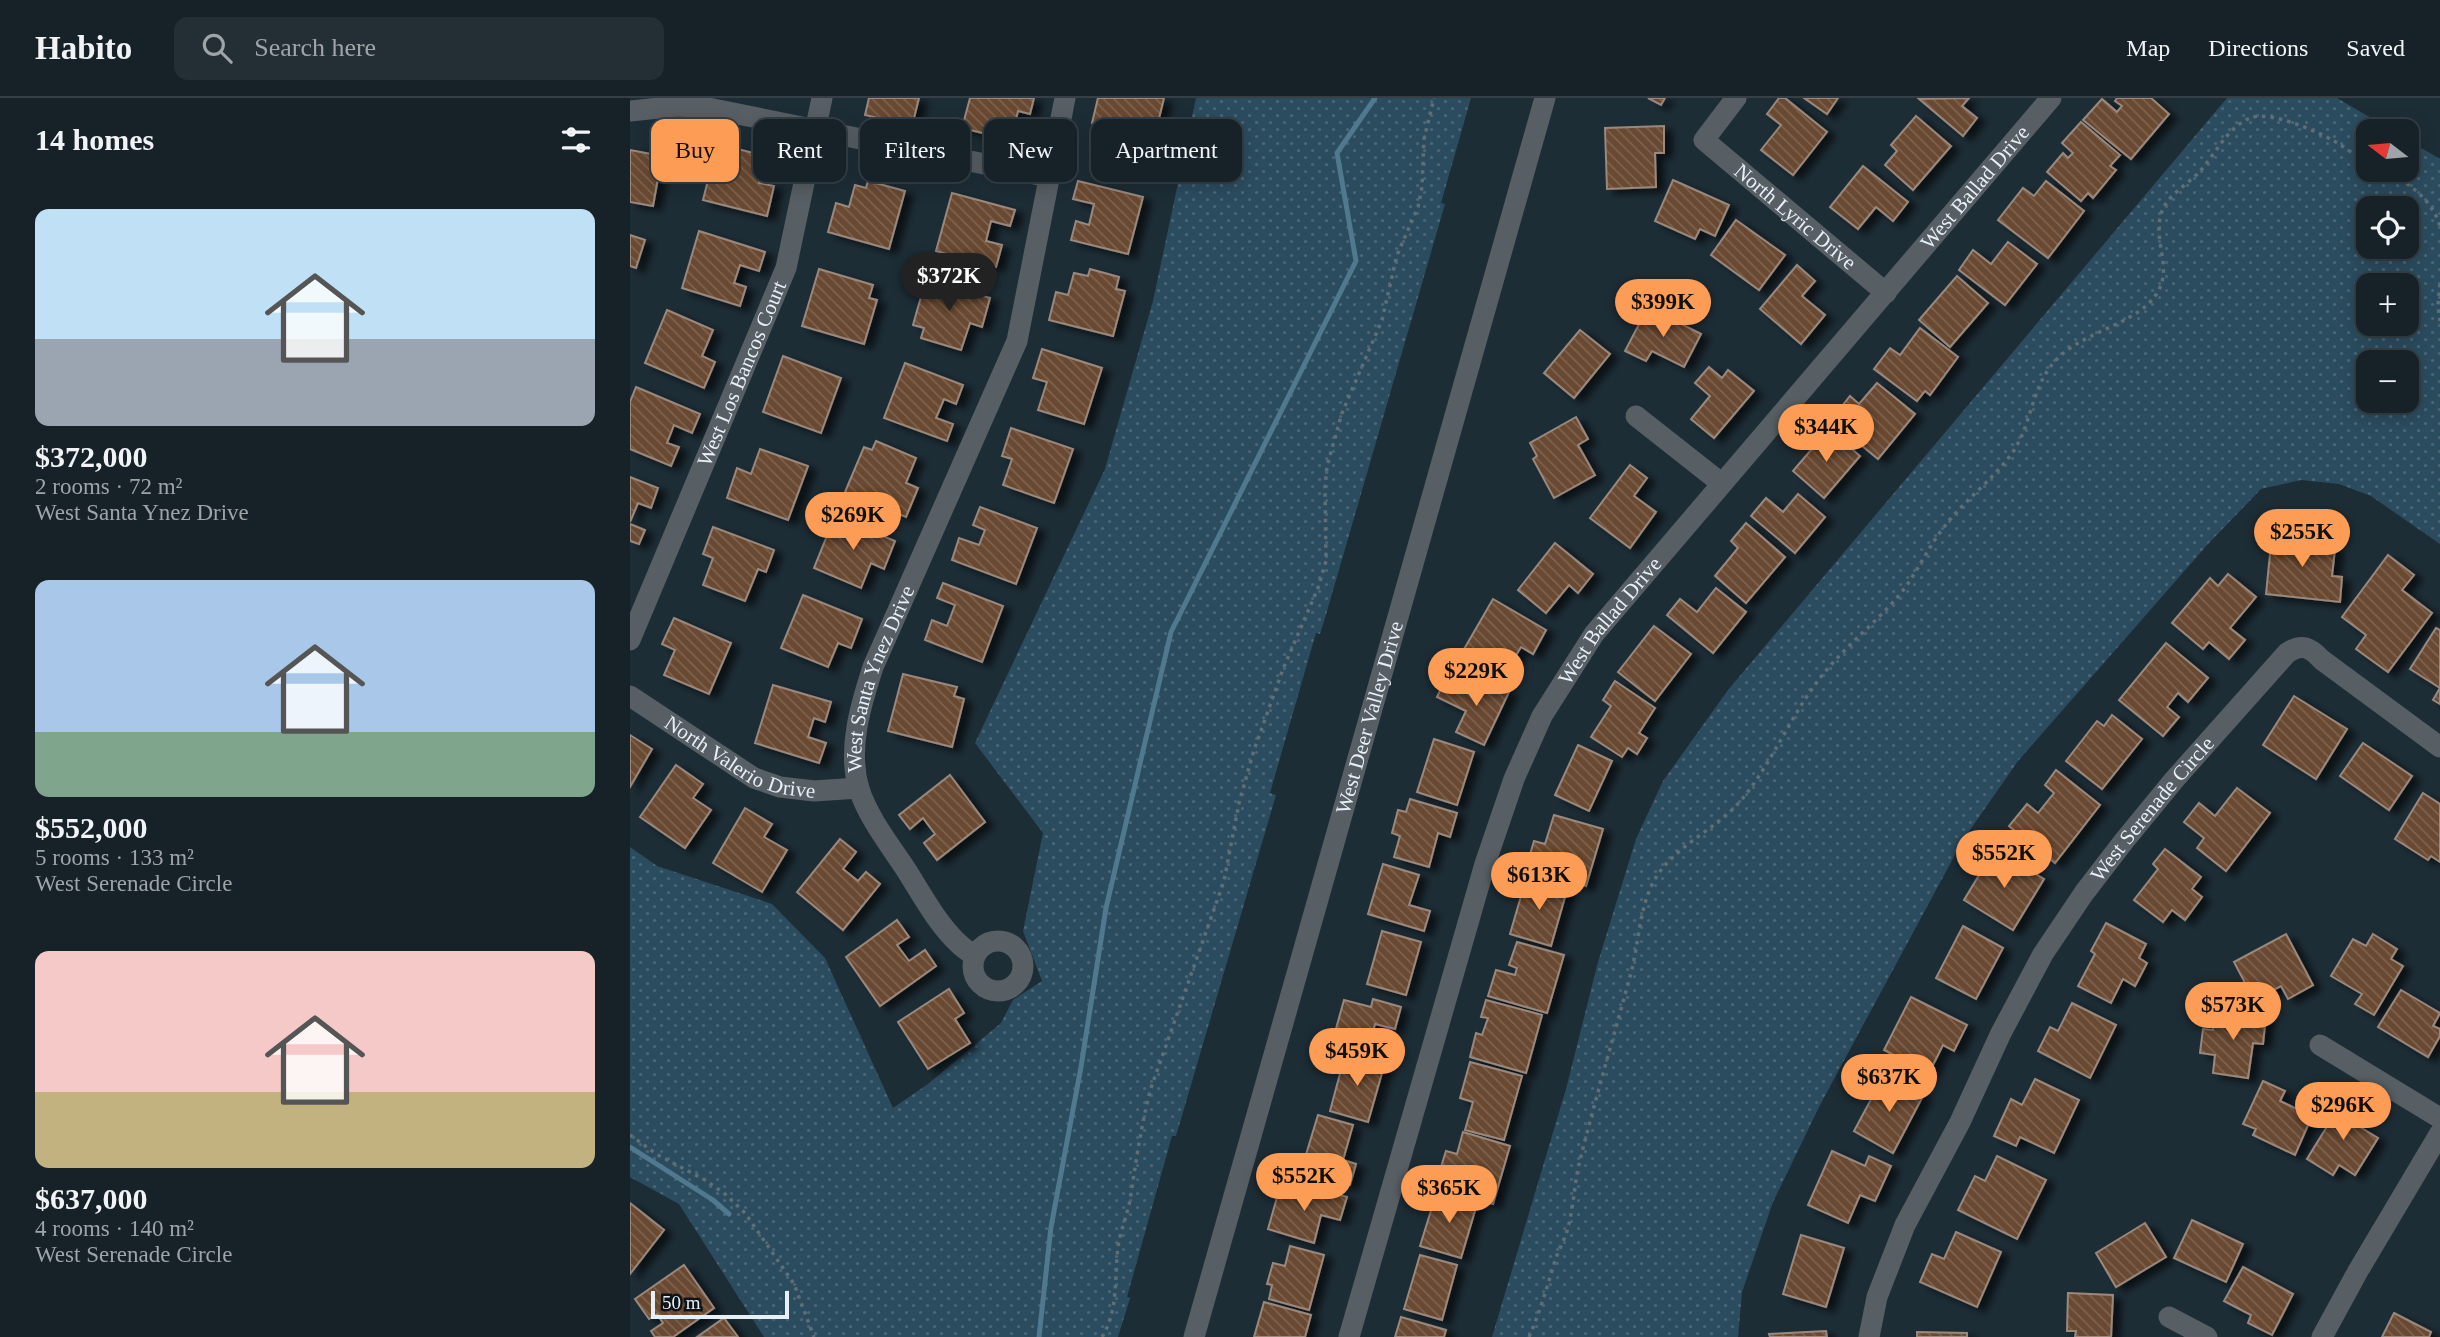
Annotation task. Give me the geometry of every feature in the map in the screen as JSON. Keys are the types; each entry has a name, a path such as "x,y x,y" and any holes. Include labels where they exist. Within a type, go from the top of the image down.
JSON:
{"street":[{"name":"West Los Bancos Court","path":"817,119 822,98"},
{"name":"West Santa Ynez Drive","path":"1060,119 1065,98"},
{"name":"West Deer Valley Drive","path":"1195,1337 1545,98"},
{"name":"North Lyric Drive","path":"1736,98 1704,141 1886,293"},
{"name":"West Ballad Drive","path":"1349,1337 1485,864 1514,779 1542,716 1594,634 2051,98"},
{"path":"630,111 678,106 709,108 765,119"},
{"path":"846,135 984,164"},
{"name":"West Los Bancos Court","path":"630,639 786,268 804,182"},
{"name":"West Santa Ynez Drive","path":"859,788 855,743 858,711 873,667 1017,341 1047,182"},
{"path":"1636,416 1721,483"},
{"name":"West Serenade Circle","path":"1869,1337 1877,1297 1905,1225 1960,1122 2001,1032 2043,954 2084,893 2124,841 2281,659 2295,648 2302,646 2312,649 2322,660 2440,747"},
{"name":"North Valerio Drive","path":"630,696 754,778 780,787 814,791 859,788"},
{"path":"859,788 884,836 929,906 958,943 975,956"},
{"path":"2320,1045 2440,1118"},
{"path":"2322,1337 2357,1271 2440,1133"},
{"path":"2169,1317 2207,1337"}],"path":[{"path":"1102,1337 1116,1294 1119,1244 1126,1221 1143,1116 1224,881 1239,803 1254,750 1276,687 1318,589 1327,537 1327,466 1342,413 1382,320 1397,255 1418,207 1422,187 1424,139 1434,98"},
{"path":"1529,1337 1539,1315 1556,1256 1567,1232 1579,1165 1636,955 1645,903 1654,880 1687,844 1728,814 1744,797 1816,682 1892,604 1908,585 1948,522 2010,457 2019,443 2043,376 2060,356 2079,342 2145,307 2155,297 2162,285 2164,270 2158,222 2162,210 2171,196 2199,172 2237,125 2253,115 2271,117 2314,130 2356,155"},
{"path":"2406,182 2424,197 2440,226"},
{"path":"2440,284 2440,321"},
{"path":"630,1135 658,1155 726,1194 746,1213 794,1284 814,1337"}],"shaded area":[{"path":"1196,98 1471,98 1441,203 1445,204 1325,618 1320,634 1316,633 1270,793 1276,795 1176,1136 1172,1136 1118,1337 764,1337 679,1204 630,1177 630,847 657,866 772,904 825,958 893,1108 928,1084 1001,1023 1013,1000 1042,981 1023,931 1043,833 975,743 1105,469 1153,301 1178,182 1242,182 1242,119 1192,119"},
{"path":"2227,98 2337,98 2373,119 2356,119 2356,182 2419,182 2419,147 2440,159 2440,544 2371,496 2339,484 2301,480 2261,489 2208,544 2018,761 1963,840 1820,1105 1773,1202 1742,1292 1738,1337 1492,1337 1566,1089 1598,962 1636,839 1663,781 1728,690"}],"building":[{"path":"869,98 919,98 914,119 882,119 865,115"},
{"path":"970,98 1034,98 1030,114 1018,111 1016,119 984,119 984,133 970,130 970,119 964,119"},
{"path":"1098,98 1164,98 1159,119 1093,119"},
{"path":"1648,98 1665,98 1661,105"},
{"path":"1779,98 1785,98 1827,132 1793,175 1761,150 1781,125 1767,114"},
{"path":"1804,98 1838,98 1827,114"},
{"path":"1969,98 1962,106 1977,118 1963,136 1919,99"},
{"path":"2117,98 2151,98 2169,114 2131,159 2083,120 2102,99 2117,112 2122,106 2115,101"},
{"path":"1916,116 1951,146 1913,190 1885,165 1897,151 1891,145"},
{"path":"2081,122 2120,155 2110,166 2116,170 2093,198 2088,193 2081,201 2047,172 2063,153 2068,158 2073,153 2062,143"},
{"path":"1664,126 1664,153 1655,153 1656,187 1607,189 1605,128"},
{"path":"739,149 753,153 753,182 774,186 767,216 703,200 708,182 739,182"},
{"path":"630,150 651,154 651,182 657,182 653,206 630,202"},
{"path":"1863,166 1908,202 1893,221 1876,207 1858,229 1830,207"},
{"path":"1673,180 1729,205 1715,236 1700,229 1695,239 1655,221"},
{"path":"1078,181 1143,197 1128,254 1071,240 1076,221 1089,225 1094,204 1073,199"},
{"path":"2046,181 2084,211 2048,258 1998,220 2023,188 2034,196"},
{"path":"868,182 872,182 905,191 889,249 828,232 836,203 849,207 855,185 866,188"},
{"path":"952,193 1015,210 1010,226 991,221 986,241 1002,245 996,267 936,251"},
{"path":"1736,220 1785,255 1759,290 1711,255"},
{"path":"699,231 765,252 759,271 740,265 734,283 746,287 740,306 682,288"},
{"path":"630,235 645,240 636,268 630,266"},
{"path":"2008,242 2037,264 2005,305 1959,270 1973,250 1991,264"},
{"path":"1797,265 1815,281 1802,296 1825,315 1801,344 1760,309"},
{"path":"819,269 873,285 869,298 877,300 864,344 802,326"},
{"path":"1090,269 1119,277 1116,289 1125,291 1113,336 1049,320 1056,292 1068,295 1074,273 1088,276"},
{"path":"1957,276 1988,303 1950,347 1919,320"},
{"path":"926,279 990,298 982,327 970,323 961,350 921,338 924,328 913,325"},
{"path":"1648,307 1701,334 1684,367 1652,351 1646,361 1625,351"},
{"path":"667,310 713,330 702,356 715,362 704,388 645,363"},
{"path":"1920,328 1958,357 1930,395 1925,391 1917,401 1874,369 1890,348 1900,355"},
{"path":"1580,330 1610,354 1574,398 1544,373"},
{"path":"1042,349 1102,368 1084,424 1038,410 1047,382 1033,378"},
{"path":"783,356 841,378 821,433 763,412"},
{"path":"905,363 963,385 956,404 944,399 936,418 953,424 947,441 884,418"},
{"path":"1709,367 1722,378 1728,370 1754,391 1714,438 1691,419 1710,396 1695,383"},
{"path":"1877,383 1915,414 1878,459 1831,420 1850,396 1859,404"},
{"path":"636,387 700,414 692,433 674,425 667,443 679,447 671,466 630,449 630,402"},
{"path":"1576,417 1588,439 1578,445 1595,475 1554,498 1533,459 1537,456 1530,443"},
{"path":"1011,428 1073,449 1054,503 1003,485 1012,459 1002,456"},
{"path":"1829,429 1860,456 1824,498 1793,471"},
{"path":"876,441 916,458 906,483 918,488 906,517 845,492 864,447 872,450"},
{"path":"760,449 808,466 788,520 727,498 737,468 751,474"},
{"path":"1630,465 1647,478 1634,496 1656,512 1630,548 1590,518"},
{"path":"630,477 658,488 651,508 638,503 630,522"},
{"path":"1798,494 1825,517 1795,553 1751,516 1766,498 1783,512"},
{"path":"980,507 1037,528 1016,584 952,560 959,538 979,545 985,530 973,525"},
{"path":"835,516 895,541 884,569 871,563 861,588 814,568"},
{"path":"1746,523 1785,557 1746,603 1715,576 1738,548 1731,541"},
{"path":"630,524 645,530 639,544 630,541"},
{"path":"713,527 774,550 766,572 758,569 745,601 703,585 713,558 703,554"},
{"path":"2272,534 2326,539 2325,548 2335,549 2332,576 2342,577 2340,602 2266,594"},
{"path":"1555,543 1593,574 1578,593 1569,585 1546,613 1518,590"},
{"path":"2388,555 2414,575 2402,590 2432,613 2388,672 2356,649 2366,635 2342,617"},
{"path":"2228,574 2256,597 2230,628 2245,640 2229,659 2209,642 2203,649 2172,623 2210,578 2218,586"},
{"path":"943,583 1003,606 982,662 925,640 932,620 947,626 955,605 937,598"},
{"path":"1716,588 1746,612 1713,653 1667,615 1680,599 1697,612"},
{"path":"803,595 862,619 851,648 838,643 828,667 781,648"},
{"path":"1493,599 1546,630 1533,654 1521,647 1504,675 1463,651"},
{"path":"674,618 731,643 709,694 664,675 675,650 662,644"},
{"path":"1654,626 1691,654 1655,701 1618,672"},
{"path":"2436,628 2440,630 2440,688 2410,669"},
{"path":"2166,643 2208,678 2188,702 2178,693 2167,707 2179,717 2163,736 2119,700"},
{"path":"903,674 957,687 954,696 964,699 952,747 888,731"},
{"path":"1481,679 1509,692 1484,745 1456,732 1466,711 1437,697 1444,682 1473,696"},
{"path":"1615,681 1655,708 1639,733 1647,738 1637,754 1628,748 1622,757 1591,737 1611,706 1603,700"},
{"path":"773,685 831,702 825,722 814,718 808,737 826,743 819,763 755,743"},
{"path":"2440,688 2440,704 2433,700"},
{"path":"2294,696 2347,729 2316,779 2263,745"},
{"path":"2112,715 2142,739 2102,789 2066,761 2097,721 2104,726"},
{"path":"630,735 652,749 630,787"},
{"path":"1434,739 1474,752 1457,805 1417,792"},
{"path":"2363,743 2412,776 2389,810 2340,776"},
{"path":"1578,745 1612,761 1589,811 1555,795"},
{"path":"676,765 703,784 693,798 711,810 685,848 640,817"},
{"path":"2056,770 2100,805 2055,863 2009,826 2027,804 2038,813 2054,793 2045,785"},
{"path":"950,775 985,822 937,860 924,843 935,834 923,818 910,829 899,815"},
{"path":"2237,788 2270,813 2226,871 2197,848 2204,838 2184,822 2199,803 2215,816"},
{"path":"2423,793 2440,804 2440,862 2431,856 2428,860 2395,839"},
{"path":"1410,799 1457,813 1450,837 1438,833 1429,867 1394,857 1400,836 1392,833 1398,810 1406,812"},
{"path":"745,808 772,824 764,837 787,850 762,892 713,863"},
{"path":"1554,815 1603,829 1586,886 1526,868 1534,841 1545,844"},
{"path":"840,839 856,852 843,869 858,881 866,872 880,884 843,930 797,892"},
{"path":"1995,849 2044,879 2013,930 1964,900"},
{"path":"2165,849 2201,877 2192,889 2202,897 2185,920 2172,910 2163,922 2134,900 2158,869 2153,864"},
{"path":"1383,864 1419,875 1409,905 1430,911 1424,931 1368,914"},
{"path":"1526,879 1567,890 1551,946 1510,934"},
{"path":"897,920 909,937 897,945 909,961 925,950 936,966 880,1006 846,957"},
{"path":"2106,923 2146,944 2139,958 2147,963 2135,986 2123,979 2111,1003 2078,986 2095,954 2091,951"},
{"path":"1963,926 2003,948 1976,999 1936,978"},
{"path":"1382,931 1421,942 1406,995 1367,984"},
{"path":"2286,934 2313,985 2288,999 2281,986 2254,1000 2234,962"},
{"path":"2373,934 2397,949 2391,959 2403,966 2374,1015 2355,1004 2362,994 2331,976 2353,939 2366,946"},
{"path":"1517,942 1564,955 1547,1013 1488,996 1496,970 1515,975 1517,968 1509,965"},
{"path":"949,989 964,1013 955,1019 970,1043 928,1069 898,1022"},
{"path":"2401,990 2440,1013 2433,1026 2440,1029 2440,1036 2428,1057 2378,1027"},
{"path":"1911,997 1967,1025 1954,1051 1943,1045 1929,1073 1884,1050"},
{"path":"1373,999 1401,1007 1395,1029 1375,1024 1367,1053 1332,1043 1344,1000 1371,1007"},
{"path":"1486,1000 1542,1015 1526,1073 1470,1057 1476,1033 1482,1035 1488,1018 1481,1017"},
{"path":"2072,1003 2116,1025 2090,1078 2038,1051 2050,1027 2058,1031"},
{"path":"2215,1010 2266,1016 2263,1044 2253,1043 2248,1078 2213,1073 2215,1055 2200,1053 2203,1029 2213,1030"},
{"path":"1345,1055 1384,1066 1368,1122 1330,1111"},
{"path":"1470,1062 1522,1076 1504,1140 1465,1130 1473,1102 1460,1098"},
{"path":"1884,1075 1923,1096 1893,1153 1854,1131"},
{"path":"2035,1079 2079,1100 2054,1153 2020,1137 2016,1146 1994,1136 2011,1099 2022,1105"},
{"path":"2263,1081 2285,1091 2280,1101 2312,1116 2295,1155 2253,1135 2256,1129 2243,1124"},
{"path":"2344,1099 2360,1109 2352,1122 2378,1138 2355,1175 2339,1165 2333,1175 2307,1159"},
{"path":"1318,1115 1353,1125 1343,1160 1356,1164 1350,1185 1301,1171"},
{"path":"1463,1132 1510,1146 1493,1204 1435,1186 1446,1151 1457,1154"},
{"path":"1832,1151 1865,1166 1869,1156 1891,1166 1875,1201 1860,1195 1848,1223 1808,1205"},
{"path":"1997,1156 2046,1180 2017,1239 1958,1210 1975,1176 1985,1181"},
{"path":"1280,1187 1316,1197 1318,1189 1347,1197 1340,1220 1321,1215 1314,1243 1268,1229"},
{"path":"1437,1191 1477,1204 1461,1258 1420,1246"},
{"path":"630,1203 664,1230 630,1274"},
{"path":"2192,1220 2243,1244 2226,1282 2174,1258"},
{"path":"2145,1223 2166,1257 2116,1287 2096,1253"},
{"path":"1956,1232 2001,1252 1977,1307 1920,1282 1932,1254 1944,1259"},
{"path":"1801,1235 1844,1248 1826,1307 1783,1294"},
{"path":"1290,1246 1324,1255 1309,1310 1269,1299 1272,1285 1267,1284 1273,1263 1285,1266"},
{"path":"1420,1255 1457,1265 1442,1320 1404,1309"},
{"path":"684,1265 714,1308 673,1337 655,1337 651,1331 663,1323 657,1314 649,1319 635,1299"},
{"path":"2243,1267 2293,1294 2272,1335 2248,1323 2251,1315 2224,1301"},
{"path":"2068,1293 2113,1295 2111,1337 2075,1337 2076,1331 2067,1331"},
{"path":"1264,1302 1311,1315 1305,1337 1254,1337"},
{"path":"2394,1313 2431,1332 2429,1337 2382,1337"},
{"path":"1401,1317 1446,1330 1444,1337 1395,1337"},
{"path":"724,1318 738,1337 697,1337"},
{"path":"1826,1331 1827,1337 1770,1337 1769,1334"},
{"path":"1917,1332 1967,1333 1967,1337 1917,1337"}],"waterway":[{"path":"1039,1337 1051,1227 1081,1067 1106,908 1171,632 1356,261 1337,153 1375,98"},
{"path":"630,1147 713,1200 729,1214"}]}
